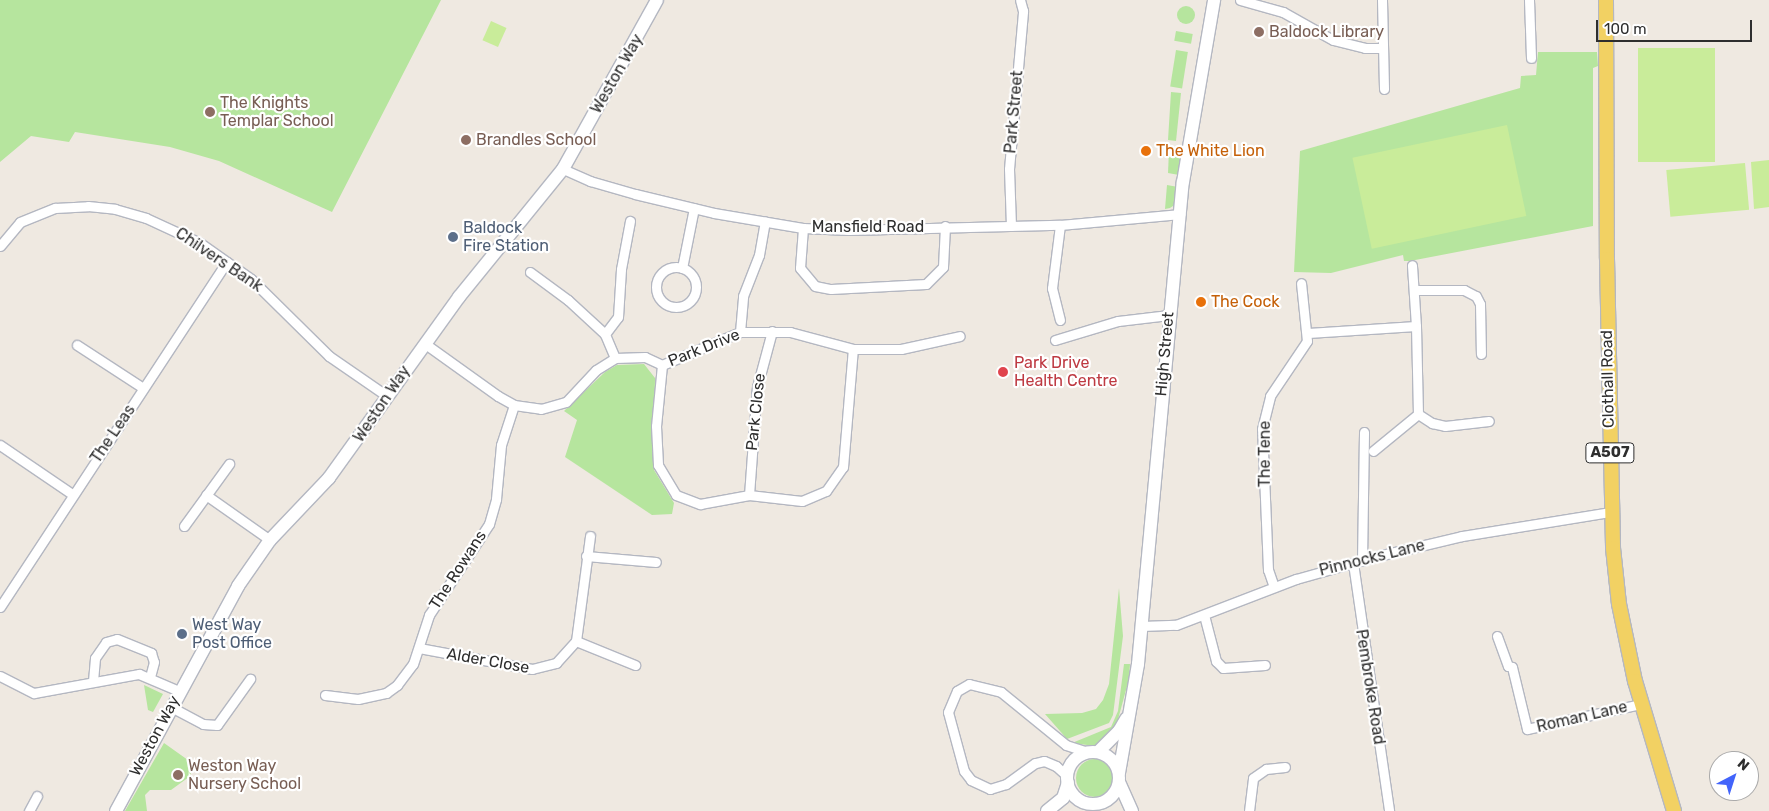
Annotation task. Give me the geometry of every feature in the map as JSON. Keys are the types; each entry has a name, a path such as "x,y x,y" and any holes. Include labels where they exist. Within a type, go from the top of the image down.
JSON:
{"main road":[{"name":"Clothall Road","path":"1606,0 1610,512 1619,604 1641,704 1674,811"}],"street":[{"name":"Weston Way","path":"116,811 179,691 238,586 270,540 329,478 424,343 563,169 657,0"},
{"name":"Park Street","path":"1011,226 1009,162 1024,11 1020,0"},
{"name":"High Street","path":"1119,777 1131,710 1141,626 1169,315 1189,139 1214,0"},
{"path":"1240,0 1283,12 1333,40 1365,48 1383,48"},
{"path":"1382,0 1384,89"},
{"path":"1529,0 1531,58"},
{"name":"Mansfield Road","path":"563,169 590,181 694,208 803,228 849,230 945,226 1060,225 1180,214"},
{"name":"Chilvers Bank","path":"0,246 28,217 72,205 115,209 174,229 227,262 269,295 329,356 387,396"},
{"path":"682,268 694,208"},
{"path":"605,334 618,317 621,269 630,221"},
{"path":"740,332 743,296 759,255 765,222"},
{"path":"1060,225 1052,288 1060,320"},
{"path":"803,228 800,268 815,286 831,289 926,284 943,267 945,226"},
{"name":"The Leas","path":"0,607 72,494 227,262"},
{"path":"1412,265 1415,290 1418,414"},
{"path":"682,268 693,276 696,292 689,303 671,307 660,298 657,282 665,270 682,268"},
{"path":"424,343 514,405 541,409 560,405 596,370 615,358 605,334 568,300 530,272"},
{"path":"1300,283 1308,333 1416,326"},
{"path":"1415,290 1464,290 1476,296 1480,304 1480,354"},
{"path":"1055,340 1118,321 1169,315"},
{"name":"Park Close","path":"748,495 755,399 772,331"},
{"name":"Park Drive","path":"615,358 644,357 662,365 740,332 790,332 854,349 901,348 960,336"},
{"name":"The Tene","path":"1274,587 1268,570 1262,429 1270,396 1301,353 1308,333"},
{"path":"77,345 143,388"},
{"path":"662,365 656,426 658,465 670,488 682,500 700,504 748,495 802,500 820,496 832,485 843,467 854,349"},
{"name":"The Rowans","path":"325,695 358,699 386,693 405,677 419,648 429,615 488,524 496,498 502,445 514,405"},
{"path":"1418,414 1432,423 1445,426 1489,420"},
{"path":"1373,451 1418,414"},
{"name":"Pembroke Road","path":"1364,432 1358,562 1389,811"},
{"path":"0,445 72,494"},
{"path":"184,526 228,464"},
{"path":"206,496 270,540"},
{"name":"Pinnocks Lane","path":"1141,626 1165,628 1204,615 1274,587 1358,562 1462,536 1610,512"},
{"path":"590,536 576,642 635,665"},
{"path":"586,556 656,562"},
{"path":"1204,615 1216,661 1223,668 1232,670 1265,665"},
{"name":"Roman Lane","path":"1497,636 1508,666 1512,667 1527,729 1641,704"},
{"path":"93,681 95,658 106,642 117,639 151,653 154,662 150,677"},
{"name":"Alder Close","path":"419,648 532,670 556,663 576,642"},
{"path":"0,676 34,693 124,674 150,677 179,691"},
{"path":"171,707 203,724 217,725 250,679"},
{"path":"1119,777 1112,796 1099,804 1080,807 1068,780 1044,761 1035,763 1006,784 990,789 971,780 964,771 948,712 957,691 969,684 1001,692 1066,745 1108,756 1119,777 1132,811"},
{"name":"High Street","path":"1093,752 1119,732 1131,710"},
{"path":"1047,811 1063,798 1074,761 1093,752"},
{"path":"1249,811 1253,778 1258,772 1285,767"},
{"path":"29,811 37,796"},
{"path":"1099,804 1112,811"}],"green space":[{"name":"The Knights Templar School","path":"0,0 441,0 332,212 219,161 170,147 75,132 69,142 31,136 0,162"},
{"path":"1186,6 1192,9 1195,15 1192,21 1186,24 1180,21 1177,15 1180,9"},
{"path":"491,21 507,28 498,47 482,40"},
{"path":"1176,31 1193,34 1191,44 1174,41"},
{"path":"1638,48 1715,48 1715,162 1638,162"},
{"path":"1176,50 1188,52 1182,88 1170,87"},
{"path":"1538,52 1597,52 1598,66 1593,68 1593,226 1410,261 1404,261 1403,255 1331,273 1294,272 1300,151 1520,88 1521,76 1536,75"},
{"path":"1171,92 1181,93 1176,141 1168,140"},
{"path":"1507,125 1526,216 1372,249 1352,158"},
{"path":"1169,150 1183,152 1179,175 1168,173"},
{"path":"1769,160 1769,207 1754,209 1751,162"},
{"path":"1745,163 1749,210 1670,217 1666,170"},
{"path":"1167,185 1178,187 1176,204 1165,209"},
{"path":"644,364 655,378 654,470 674,503 672,514 652,515 565,457 577,420 564,411 605,372 617,365"},
{"path":"1119,588 1123,636 1113,715 1109,723 1067,739 1045,714 1082,713 1096,709 1103,700 1109,684"},
{"path":"1124,664 1130,664 1129,679 1117,723 1095,746 1072,743 1111,727 1118,711"},
{"path":"144,685 163,694 153,712 148,710"},
{"path":"164,743 195,765 189,777 171,790 150,790 145,795 147,811 125,811"},
{"path":"1095,759 1109,764 1114,778 1109,792 1095,797 1081,792 1076,778 1081,764"}],"place":[{"name":"Baldock Library","path":"1259,32"},
{"name":"The Knights Templar School","path":"210,112"},
{"name":"Brandles School","path":"466,140"},
{"name":"The White Lion","path":"1146,151"},
{"name":"Baldock Fire Station","path":"453,237"},
{"name":"The Cock","path":"1201,302"},
{"name":"Park Drive Health Centre","path":"1003,372"},
{"name":"West Way Post Office","path":"182,634"},
{"name":"Weston Way Nursery School","path":"178,775"}]}
